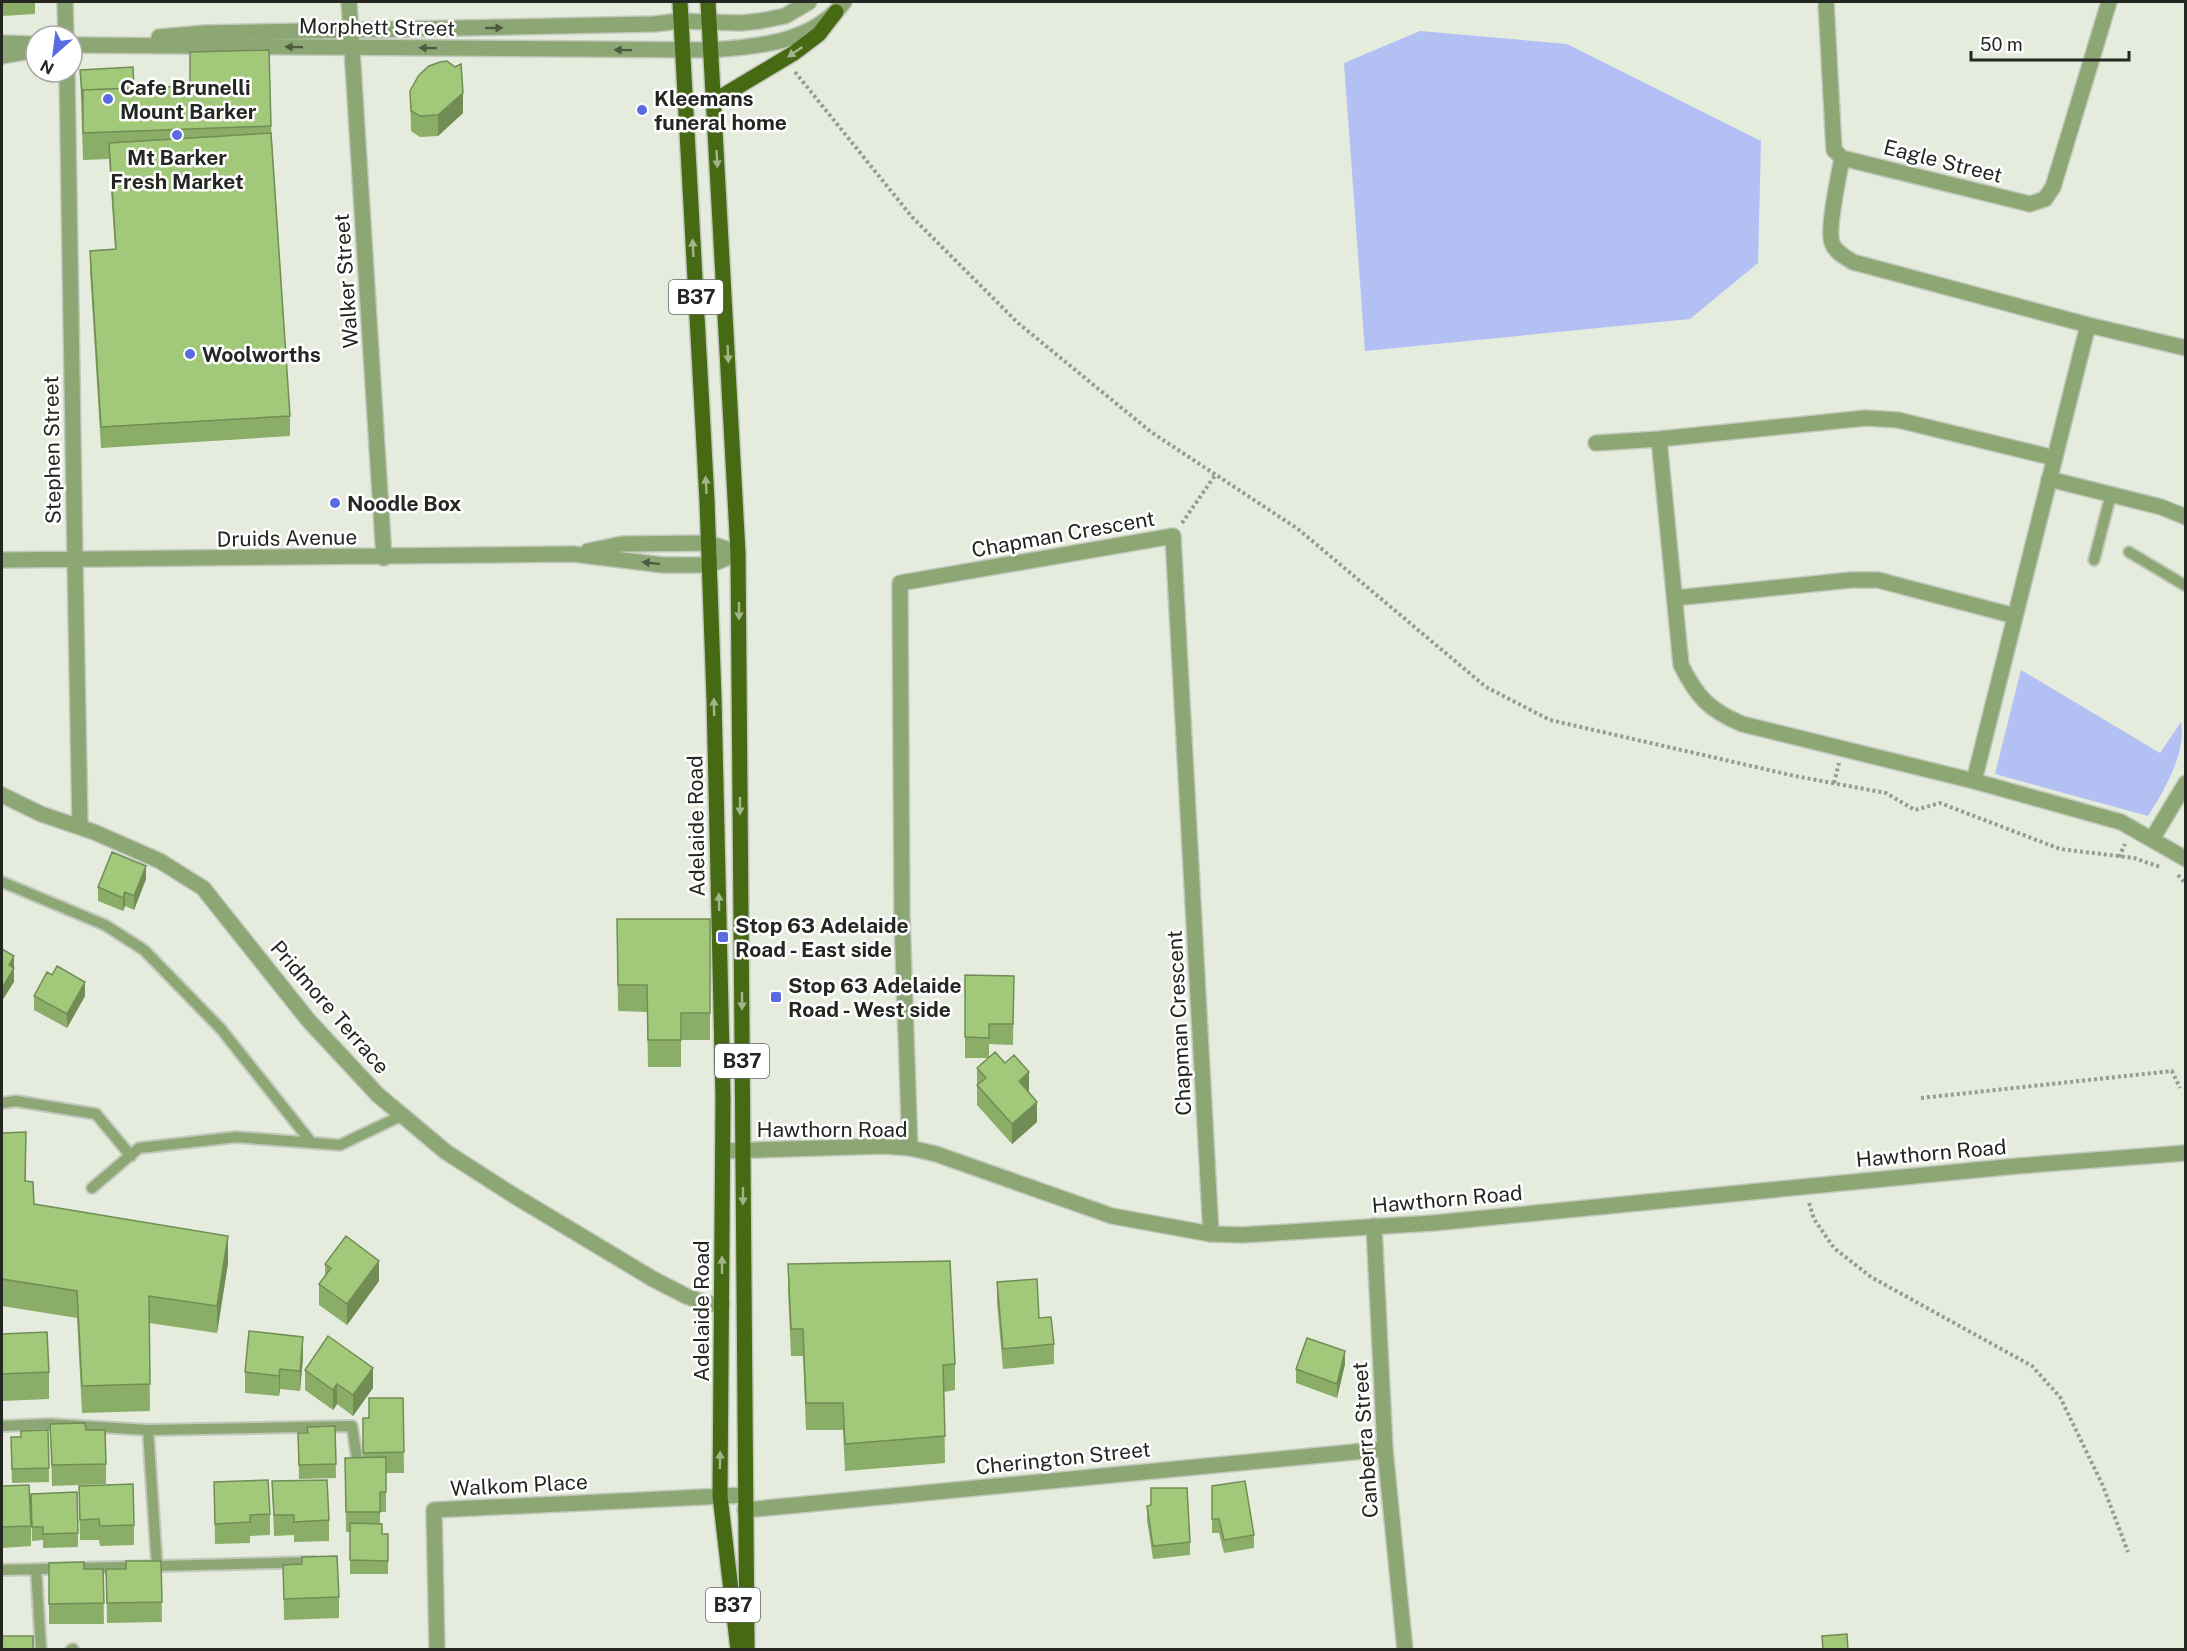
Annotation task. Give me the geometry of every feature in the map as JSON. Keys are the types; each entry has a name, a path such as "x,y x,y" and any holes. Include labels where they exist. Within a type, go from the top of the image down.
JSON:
{"main road":[{"name":"Adelaide Road","path":"680,2 710,565 723,1074 720,1496 738,1650"},
{"name":"Adelaide Road","path":"708,2 738,553 747,1650"},
{"path":"714,101 795,52 819,34 840,7"}],"street":[{"path":"65,2 66,24"},
{"name":"Walker Street","path":"350,2 384,558"},
{"name":"Morphett Street","path":"84,44 205,33 654,24 680,21 741,23 785,16 808,2"},
{"path":"1826,2 1838,154 1831,231 1832,244 1840,254 1852,262 2088,325 2186,348"},
{"name":"Eagle Street","path":"1838,154 2030,204 2045,199 2053,187 2109,2"},
{"name":"Morphett Street","path":"84,45 711,50 756,47 808,32 840,7"},
{"path":"2,43 24,44"},
{"path":"2,56 24,52"},
{"name":"Stephen Street","path":"67,84 80,827"},
{"path":"1974,782 2088,325"},
{"path":"1596,443 1876,418 1898,420 2055,459"},
{"path":"1659,439 1681,665 1689,681 1704,701 1720,715 1742,724 1974,782 2121,822 2186,859"},
{"path":"2049,479 2161,507 2186,517"},
{"name":"Chapman Crescent","path":"910,1148 902,920 900,584 1173,536 1211,1234"},
{"name":"Druids Avenue","path":"573,554 622,544 709,543 738,553"},
{"name":"Druids Avenue","path":"2,560 384,558 573,554 663,565 710,565 738,553"},
{"path":"1675,598 1851,580 1878,580 2015,616"},
{"path":"2152,840 2186,783"},
{"name":"Pridmore Terrace","path":"2,795 41,814 80,827 160,861 203,888 309,1021 378,1095 446,1152 503,1189 679,1293 708,1304 722,1304"},
{"name":"Hawthorn Road","path":"723,1151 884,1146 910,1148 936,1154 1112,1216 1211,1234 1242,1235 1433,1223 2017,1166 2186,1154"},
{"name":"Canberra Street","path":"1374,1226 1384,1449 1405,1650"},
{"name":"Cherington Street","path":"745,1503 1384,1449"},
{"name":"Walkom Place","path":"437,1650 434,1510 720,1496 745,1503"}],"lane":[{"path":"2094,560 2111,494"},
{"path":"2128,552 2186,586"},
{"path":"2,882 105,925 144,950 221,1029 311,1142"},
{"path":"2,1103 16,1101 96,1114 131,1156"},
{"path":"92,1188 139,1149 236,1137 340,1145 403,1115"},
{"path":"2,1426 50,1424 148,1430 352,1426 358,1465"},
{"path":"148,1430 157,1566"},
{"path":"2,1570 313,1562"},
{"path":"36,1569 41,1650"}],"path":[{"path":"787,78 794,72 912,217 1018,323 1151,432 1298,529 1486,687 1550,720 1795,776 1886,793 1915,810 1940,803 2060,849 2134,858 2165,868"},
{"path":"1173,536 1216,474"},
{"path":"2176,872 2186,884"},
{"path":"1921,1098 2172,1071 2180,1088"},
{"path":"1803,1186 1814,1219 1834,1248 1870,1277 2032,1366 2060,1397 2103,1486 2128,1552"}],"shaded area":[{"path":"1420,31 1567,44 1761,141 1758,263 1690,319 1365,351 1344,63"},
{"path":"2021,670 2160,753 2181,722 2181,746 2173,771 2148,816 1995,774"}],"building":[{"path":"269,50 271,126 83,133 83,90 190,86 190,52"},
{"path":"447,61 455,67 461,64 463,93 438,115 420,116 411,111 410,91 419,75 429,66"},
{"path":"133,67 134,88 83,90 83,103 81,84 84,84 84,70"},
{"name":"Woolworths","path":"271,133 290,416 101,427 90,251 116,249 109,143"},
{"path":"112,852 146,866 134,896 125,892 123,898 98,887"},
{"path":"617,919 710,919 710,1013 681,1013 681,1040 648,1040 647,985 618,985"},
{"path":"2,949 14,956 9,965 14,968 2,988"},
{"path":"57,966 85,982 67,1014 34,996 47,972 52,975"},
{"path":"965,975 1014,976 1013,1024 989,1024 989,1038 965,1037"},
{"path":"995,1052 1005,1063 1014,1055 1029,1072 1019,1081 1037,1102 1012,1124 977,1085 986,1078 977,1068"},
{"path":"26,1132 25,1181 33,1182 34,1204 228,1236 217,1306 149,1296 150,1384 82,1386 77,1291 2,1279 2,1133"},
{"path":"346,1236 379,1261 347,1304 319,1284 331,1268 325,1264"},
{"path":"950,1261 955,1364 943,1365 945,1436 845,1444 843,1403 806,1403 803,1329 791,1329 788,1264"},
{"path":"1037,1279 1039,1318 1051,1317 1054,1344 1003,1349 997,1282"},
{"path":"249,1331 303,1337 300,1371 280,1369 279,1376 245,1372"},
{"path":"47,1332 49,1372 2,1374 2,1334"},
{"path":"328,1336 373,1368 353,1395 337,1384 333,1390 305,1370"},
{"path":"1307,1338 1345,1351 1337,1384 1296,1369"},
{"path":"369,1398 403,1398 404,1452 363,1453 363,1418 369,1418"},
{"path":"85,1423 86,1430 105,1430 106,1464 52,1465 50,1424"},
{"path":"335,1426 336,1464 299,1465 298,1433 308,1433 307,1427"},
{"path":"48,1430 49,1468 12,1469 11,1437 21,1437 21,1431"},
{"path":"386,1457 386,1492 380,1492 380,1512 346,1512 345,1458"},
{"path":"268,1480 270,1514 250,1515 250,1522 215,1524 214,1482"},
{"path":"327,1480 329,1520 294,1522 294,1515 274,1515 272,1481"},
{"path":"1245,1481 1254,1535 1224,1540 1219,1519 1212,1519 1212,1486"},
{"path":"133,1484 134,1525 100,1526 99,1519 80,1520 79,1486"},
{"path":"29,1485 31,1526 2,1527 2,1486"},
{"path":"1151,1488 1187,1488 1190,1542 1153,1546 1147,1506 1151,1505"},
{"path":"77,1492 78,1533 43,1534 43,1527 32,1527 31,1494"},
{"path":"350,1523 382,1524 382,1534 388,1534 388,1561 350,1560"},
{"path":"337,1556 339,1597 284,1599 283,1565 302,1564 302,1557"},
{"path":"126,1561 161,1561 162,1602 107,1603 106,1569 126,1569"},
{"path":"84,1562 84,1569 103,1569 104,1603 49,1604 49,1563"},
{"path":"1847,1634 1848,1650 1823,1650 1822,1636"},
{"path":"2,1636 33,1636 33,1650 2,1650"}],"place":[{"name":"Cafe Brunelli Mount Barker","path":"108,99"},
{"name":"Kleemans funeral home","path":"642,110"},
{"name":"Mt Barker Fresh Market","path":"177,135"},
{"name":"Woolworths","path":"190,354"},
{"name":"Noodle Box","path":"335,503"},
{"name":"Stop 63 Adelaide Road - East side","path":"723,937"},
{"name":"Stop 63 Adelaide Road - West side","path":"776,997"}]}
